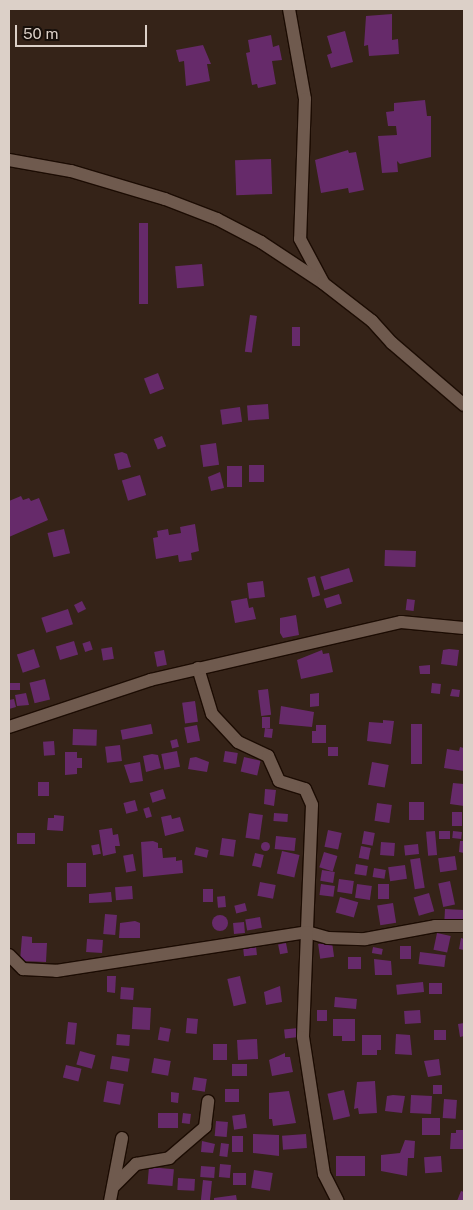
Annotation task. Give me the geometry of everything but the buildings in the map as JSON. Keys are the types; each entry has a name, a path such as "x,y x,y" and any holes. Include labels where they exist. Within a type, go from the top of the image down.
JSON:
{"street":[{"path":"289,9 305,99 300,239 323,283"},
{"path":"9,160 71,171 165,199 216,219 261,242 323,283 372,321 392,343 464,405"},
{"path":"9,727 150,680 401,622 464,628"},
{"path":"198,668 212,714 238,742 268,756 279,780 305,789 312,805 303,1037 324,1174 338,1201"},
{"path":"9,955 24,969 56,971 307,932 328,938 366,940 435,926 464,926"},
{"path":"113,1187 136,1164 169,1158 205,1127 208,1101"},
{"path":"110,1201 122,1138"}]}
